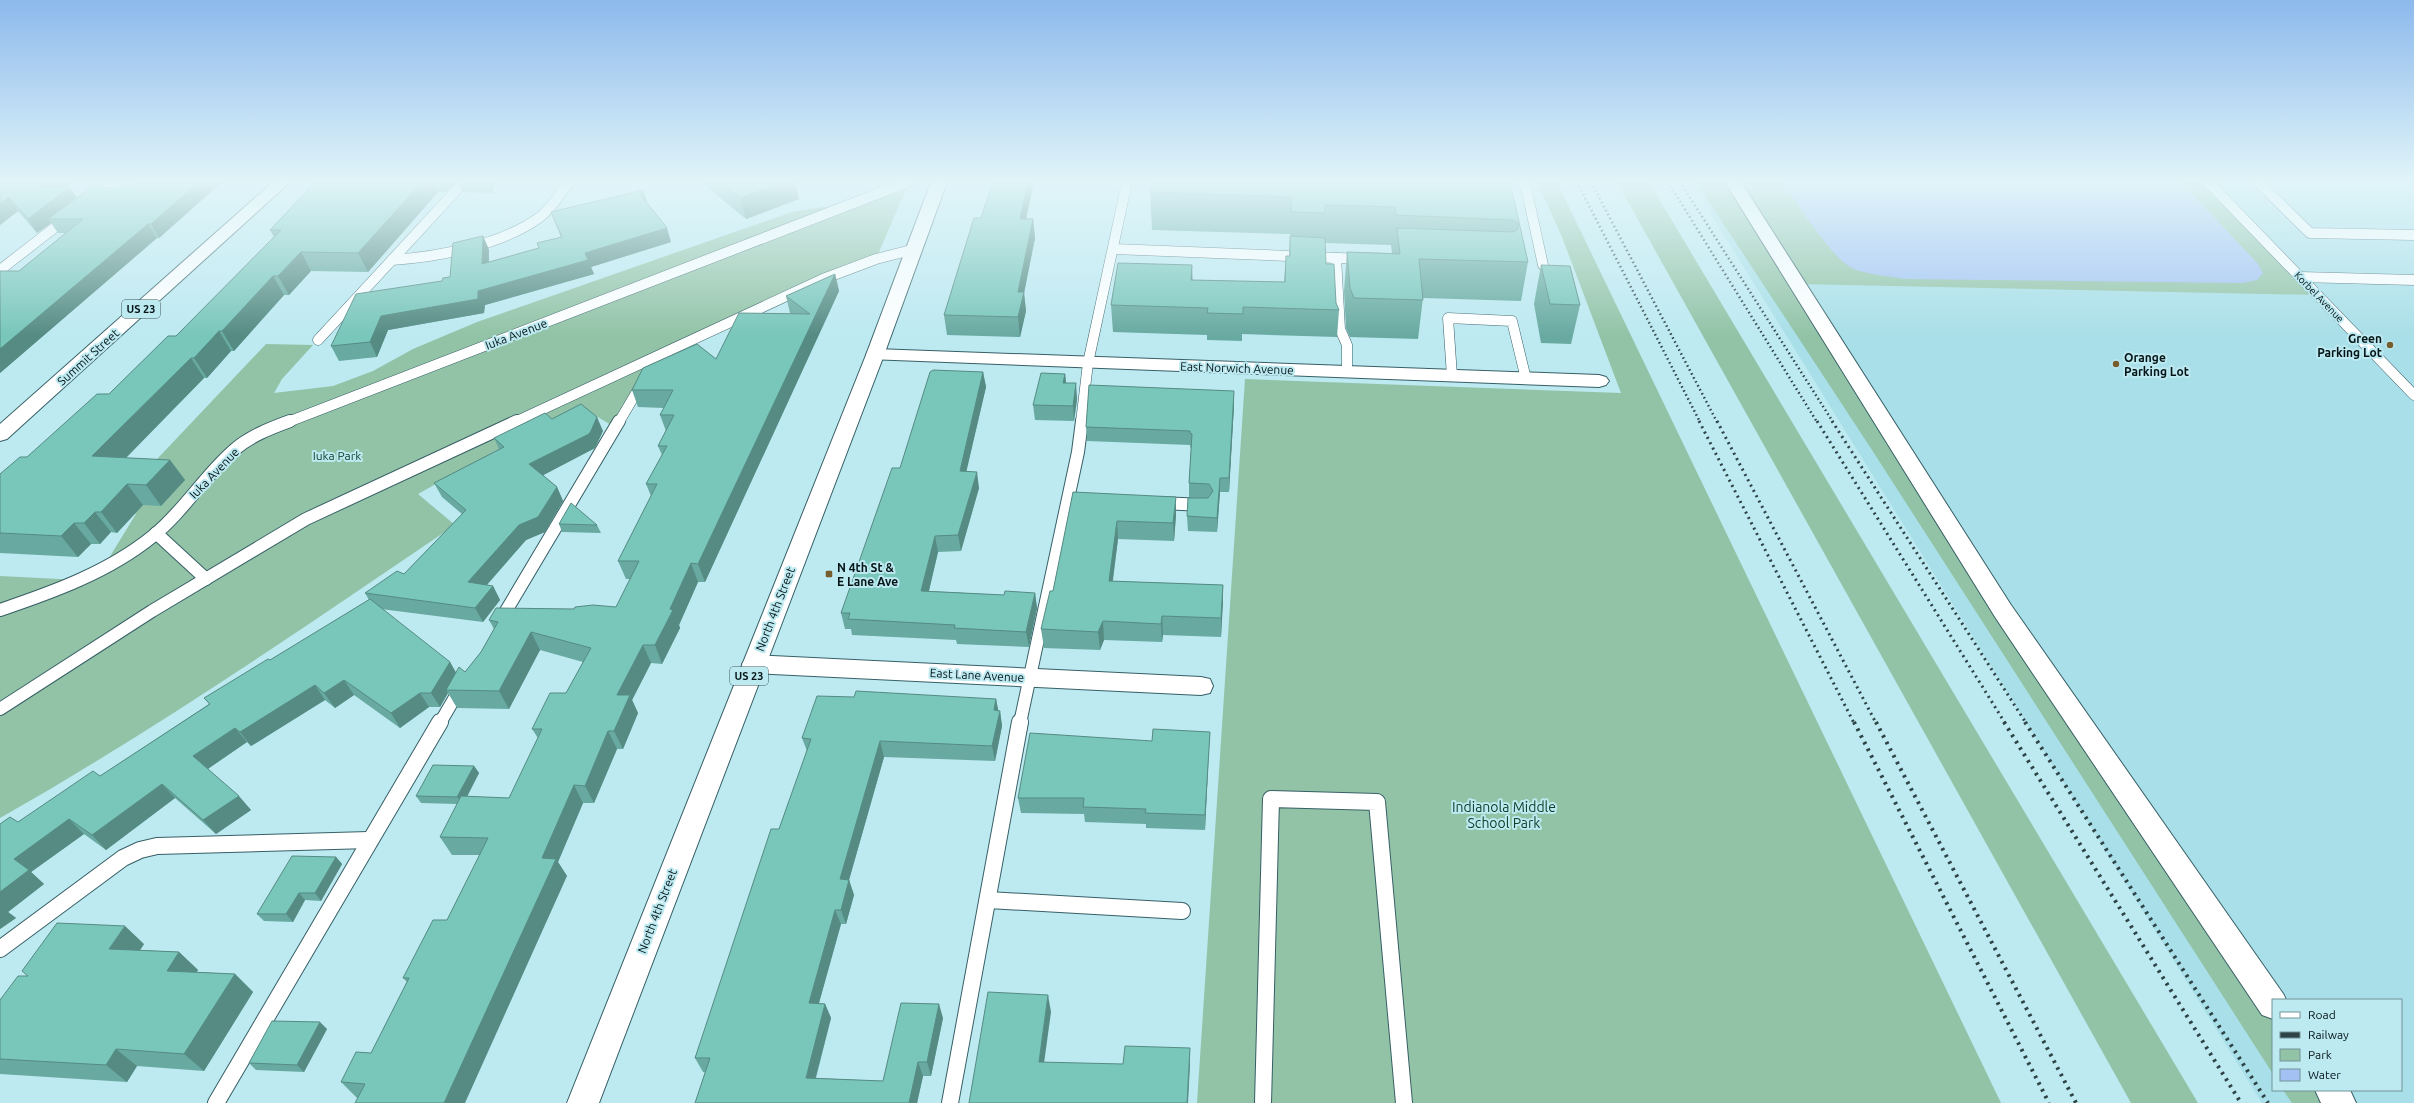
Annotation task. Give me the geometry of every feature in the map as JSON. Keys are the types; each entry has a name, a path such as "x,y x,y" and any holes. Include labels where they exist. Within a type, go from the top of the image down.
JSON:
{"street":[{"name":"Summit Street","path":"0,435 225,233"},
{"name":"North 4th Street","path":"582,1103 875,355 921,233"},
{"path":"1766,233 2004,611 2272,1004"},
{"name":"East Norwich Avenue","path":"875,355 1598,381"},
{"name":"East Lane Avenue","path":"754,664 1201,686"},
{"path":"2332,1091 2340,1103"}],"lane":[{"path":"0,270 47,233"},
{"path":"318,340 416,233"},
{"path":"392,260 418,259 460,250 505,233"},
{"name":"Iuka Avenue","path":"0,610 79,580 156,533 173,518 234,450 277,426 775,233"},
{"path":"950,1103 1028,678 1078,452 1088,363 1117,233"},
{"path":"1536,233 1543,265"},
{"name":"Korbel Avenue","path":"2258,233 2414,395"},
{"path":"2326,233 2414,236"},
{"path":"0,710 206,579 306,519 847,268 915,249"},
{"path":"1114,249 1374,259"},
{"path":"1336,258 1340,329 1347,345 1347,372"},
{"path":"2300,277 2414,280"},
{"path":"1452,376 1448,318 1512,321 1526,379"},
{"path":"494,630 641,386 646,373 643,362"},
{"path":"1067,500 1083,500"},
{"path":"1152,503 1205,505"},
{"path":"156,533 206,579"},
{"path":"216,1103 369,840 466,678"},
{"path":"1263,1103 1271,799 1377,802 1404,1103"},
{"path":"0,950 124,858 140,850 156,846 369,840"},
{"path":"988,900 1182,911"}],"shaded area":[{"path":"1723,233 2414,233 2414,1103 2262,1103"}],"green space":[{"name":"Iuka Park","path":"731,233 887,233 876,259 643,363 646,373 616,428 583,408 495,451 418,494 455,525 287,639 174,713 59,784 0,818 0,576 79,580 104,566 136,514 107,512 266,344 313,345 282,379 274,393 333,386 373,371 413,349 477,322"},
{"name":"Indianola Middle School Park","path":"1560,233 1582,233 2001,1103 1197,1103 1245,379 1621,393"},
{"path":"1646,233 1680,233 2198,1103 2131,1103"},
{"path":"1730,233 2258,233 2317,295 1798,284 2272,1005 2272,1072 1872,450"},
{"path":"2284,1091 2331,1091 2339,1103 2292,1103"}],"water":[{"path":"1819,233 2229,233 2258,264 2263,273 2257,280 2242,283 1905,279 1873,274 1854,269 1845,264"}],"building":[{"path":"65,233 137,233 0,349 0,271 19,271"},
{"path":"278,233 376,233 358,253 301,252 278,276 273,276 222,331 219,331 194,358 191,358 92,456 170,460 146,485 127,484 101,512 95,512 84,523 74,523 61,536 0,533 0,474 20,457 27,457 97,394 109,394 168,336 176,336"},
{"path":"560,233 649,233 585,253 588,260 478,291 478,299 381,316 370,342 331,346 356,294 442,281 443,278 450,277 453,243 483,236 482,264 539,248 537,243 562,237"},
{"path":"969,233 1030,233 1018,292 1024,292 1018,317 944,315"},
{"path":"1398,233 1522,233 1528,262 1419,259 1423,300 1354,298 1350,288 1347,252 1400,254"},
{"path":"1290,236 1325,238 1326,264 1334,264 1336,303 1339,310 1243,307 1243,314 1207,313 1208,308 1111,305 1118,263 1192,265 1191,280 1285,282 1286,256 1290,256"},
{"path":"1541,265 1570,266 1580,305 1550,304"},
{"path":"835,274 698,564 691,563 670,609 673,610 655,645 643,645 617,695 630,695 614,731 608,731 585,786 574,785 542,858 556,859 444,1103 355,1103 365,1084 341,1082 356,1052 371,1053 409,978 403,978 433,920 447,920 488,838 440,837 461,796 509,798 542,729 532,729 550,693 566,693 591,648 531,632 499,691 446,690 459,667 465,672 481,652 498,622 489,620 496,608 574,609 575,607 593,605 616,607 639,561 618,561 657,484 646,484 667,446 658,446 674,415 660,415 673,390 632,390 643,368 697,344 716,359 739,313 810,314 786,296"},
{"path":"933,370 983,372 960,471 977,472 958,535 935,536 921,591 1004,595 1005,591 1035,593 1026,632 954,628 955,625 848,619 850,613 841,613 892,468 900,468 930,372"},
{"path":"1041,373 1065,374 1063,383 1076,383 1073,406 1033,405"},
{"path":"1089,385 1234,391 1229,478 1220,478 1217,518 1187,516 1188,498 1208,498 1213,491 1209,484 1189,483 1192,434 1190,431 1086,427"},
{"path":"581,404 597,417 591,431 589,434 529,464 557,487 538,517 519,525 468,582 493,586 475,608 365,593 397,571 404,574 466,510 434,483 504,447 494,438 545,413 552,419"},
{"path":"1073,492 1176,497 1173,523 1117,521 1109,581 1223,585 1221,618 1162,616 1161,624 1103,621 1098,632 1041,629 1050,591 1053,591"},
{"path":"571,503 597,525 559,524"},
{"path":"370,599 450,662 431,693 420,693 391,713 344,680 324,693 315,685 240,732 235,728 193,756 239,796 203,820 162,784 92,835 69,819 14,859 29,870 0,892 0,824 10,817 18,822 93,771 100,776 210,704 204,698"},
{"path":"856,691 996,699 994,710 1000,711 992,746 880,741 840,879 849,880 841,910 835,910 809,1003 825,1004 806,1078 883,1081 901,1003 939,1004 927,1062 918,1062 909,1103 695,1103 710,1058 695,1058 771,829 779,829 811,739 802,738 817,696 854,697"},
{"path":"1153,729 1210,732 1205,815 1145,813 1146,809 1083,807 1084,798 1018,798 1030,733 1152,741"},
{"path":"433,765 474,766 457,797 416,796"},
{"path":"292,856 336,857 315,893 299,893 286,914 257,914"},
{"path":"57,923 125,926 109,949 179,952 167,971 235,974 184,1054 116,1049 106,1065 0,1059 0,1000 18,976 28,976 22,971"},
{"path":"988,992 1048,995 1039,1062 1123,1064 1125,1046 1190,1048 1187,1103 969,1103"},
{"path":"272,1021 320,1022 297,1065 249,1063"}],"railway":[{"path":"1603,233 1700,422"},
{"path":"1618,233 1717,422"},
{"path":"1700,233 1817,422"},
{"path":"1713,233 1833,422"},
{"path":"1699,421 1854,723"},
{"path":"1717,421 1876,723"},
{"path":"1817,421 2005,723"},
{"path":"1832,421 2026,723"},
{"path":"1854,722 2049,1103"},
{"path":"1876,722 2076,1103"},
{"path":"2004,722 2241,1103"},
{"path":"2025,722 2268,1103"}],"place":[{"name":"Green Parking Lot","path":"2390,345"},
{"name":"Orange Parking Lot","path":"2116,364"},
{"name":"N 4th St & E Lane Ave","path":"829,574"}]}
